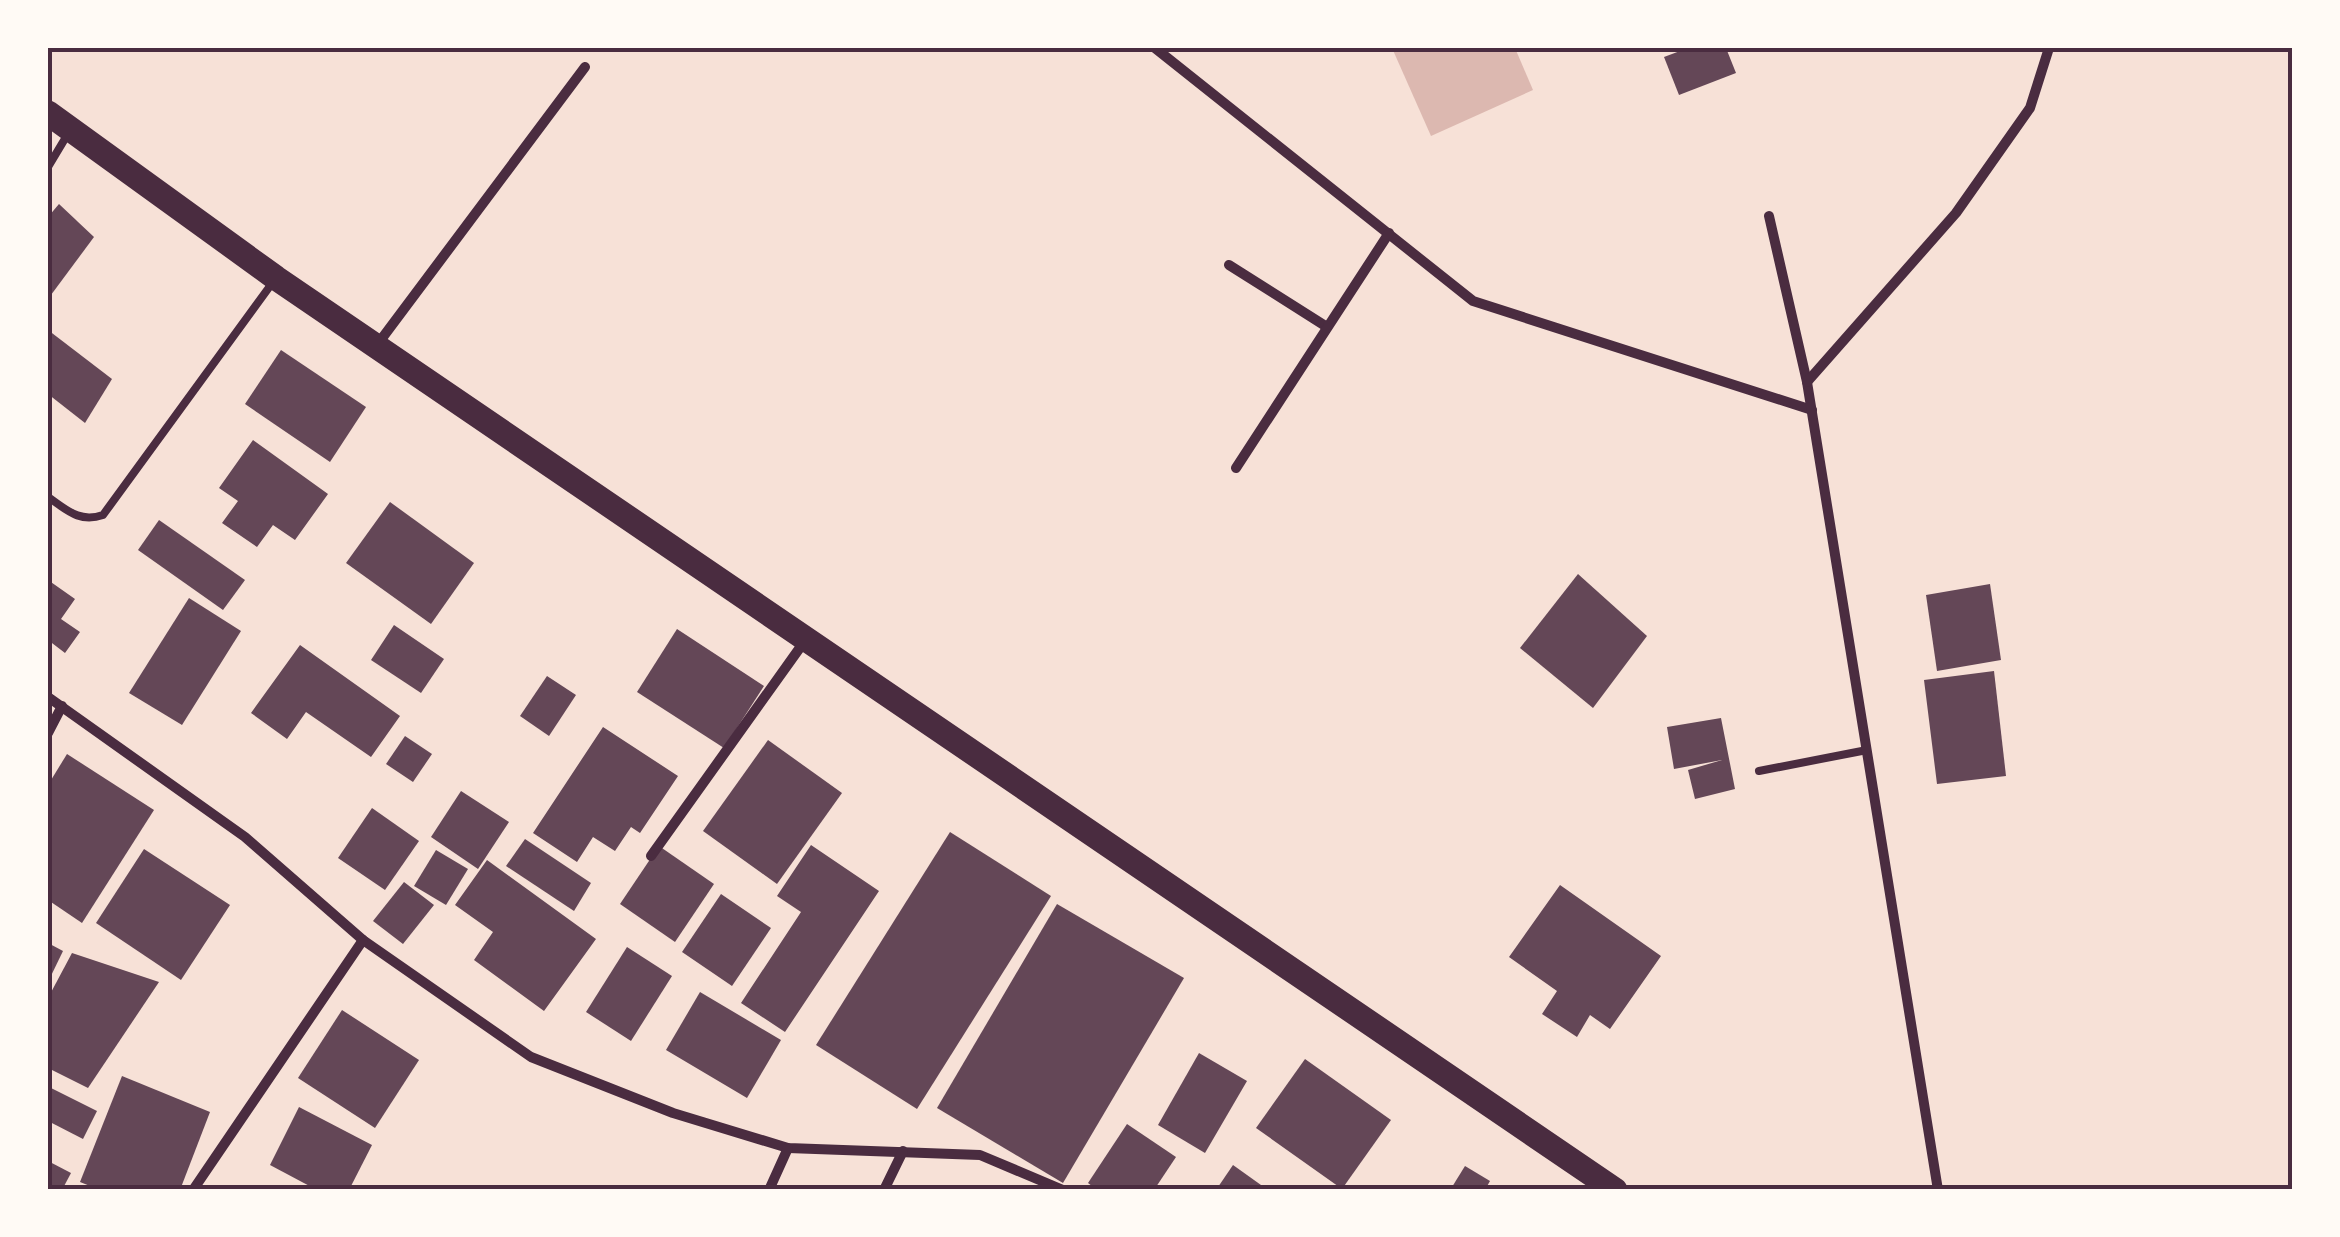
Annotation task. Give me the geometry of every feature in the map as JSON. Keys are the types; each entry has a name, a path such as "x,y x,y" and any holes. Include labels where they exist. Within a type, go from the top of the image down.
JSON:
{"main road":[{"path":"48,113 276,278 1614,1190"}],"street":[{"path":"1155,48 1473,301 1812,410"},
{"path":"1807,382 1956,213 2030,108 2049,48"},
{"path":"376,346 585,67"},
{"path":"1769,216 1812,410 1938,1190"},
{"path":"1236,468 1389,232"},
{"path":"1229,265 1328,327"},
{"path":"650,856 805,641"},
{"path":"48,697 245,838 362,940 531,1058 673,1113 788,1148 980,1155 1063,1190"},
{"path":"48,733 62,706"},
{"path":"193,1190 362,940"},
{"path":"769,1190 788,1148"},
{"path":"884,1190 902,1151"}],"lane":[{"path":"48,167 70,132"},
{"path":"48,497 76,516 89,519 103,515 276,278"},
{"path":"1759,771 1867,750"}],"shaded area":[{"path":"1392,48 1515,48 1533,90 1431,136"}],"building":[{"path":"1688,48 1726,48 1736,73 1679,95 1664,57"},
{"path":"59,204 94,237 48,299 48,217"},
{"path":"48,330 112,379 85,423 48,394"},
{"path":"281,350 366,407 330,462 245,404"},
{"path":"253,440 328,494 295,540 273,525 257,547 222,523 238,501 219,488"},
{"path":"390,502 474,563 431,624 346,563"},
{"path":"159,520 245,580 223,610 138,550"},
{"path":"1578,574 1647,636 1593,708 1520,648"},
{"path":"48,580 75,599 61,619 80,632 65,653 48,640"},
{"path":"1990,584 2001,660 1937,671 1926,595"},
{"path":"189,598 241,631 182,725 129,693"},
{"path":"394,625 444,659 421,693 371,660"},
{"path":"677,629 764,686 724,748 637,692"},
{"path":"300,645 400,716 371,757 306,712 287,739 251,713"},
{"path":"1994,671 2006,776 1937,784 1924,680"},
{"path":"547,676 576,695 549,736 520,716"},
{"path":"1721,718 1735,789 1695,799 1688,770 1722,760 1674,769 1667,727"},
{"path":"603,727 678,776 640,833 631,827 615,851 593,837 577,862 533,833"},
{"path":"405,736 432,754 413,782 386,764"},
{"path":"768,740 842,793 777,884 703,831"},
{"path":"67,754 154,810 82,923 48,900 48,785"},
{"path":"461,791 509,822 478,869 431,837"},
{"path":"372,808 419,841 385,890 338,858"},
{"path":"950,832 1051,896 917,1109 816,1045"},
{"path":"525,839 591,883 574,911 506,866"},
{"path":"811,845 879,891 785,1032 741,1003 801,912 777,896"},
{"path":"659,846 714,884 675,942 620,904"},
{"path":"144,849 230,905 181,980 96,923"},
{"path":"436,850 468,869 446,905 414,886"},
{"path":"487,860 596,939 544,1011 474,960 493,932 455,905"},
{"path":"404,882 434,905 403,944 373,921"},
{"path":"1560,885 1661,956 1610,1029 1590,1015 1577,1037 1542,1014 1557,991 1509,957"},
{"path":"721,894 771,928 732,986 682,952"},
{"path":"1057,904 1184,978 1063,1183 937,1108"},
{"path":"48,943 63,951 48,982"},
{"path":"627,947 672,976 631,1041 586,1012"},
{"path":"72,953 159,982 88,1088 48,1068 48,998"},
{"path":"700,992 781,1040 747,1098 666,1050"},
{"path":"342,1010 419,1060 375,1128 298,1078"},
{"path":"1199,1053 1247,1081 1205,1153 1158,1125"},
{"path":"1305,1059 1391,1120 1342,1189 1256,1128"},
{"path":"122,1076 210,1112 180,1190 100,1190 80,1182"},
{"path":"51,1088 97,1111 83,1139 48,1121"},
{"path":"299,1107 372,1145 349,1190 317,1190 270,1165"},
{"path":"1127,1124 1176,1157 1154,1190 1097,1190 1088,1183"},
{"path":"48,1161 71,1173 62,1190 48,1190"},
{"path":"1233,1165 1268,1190 1216,1190"},
{"path":"1465,1166 1490,1181 1485,1190 1452,1187"}]}
